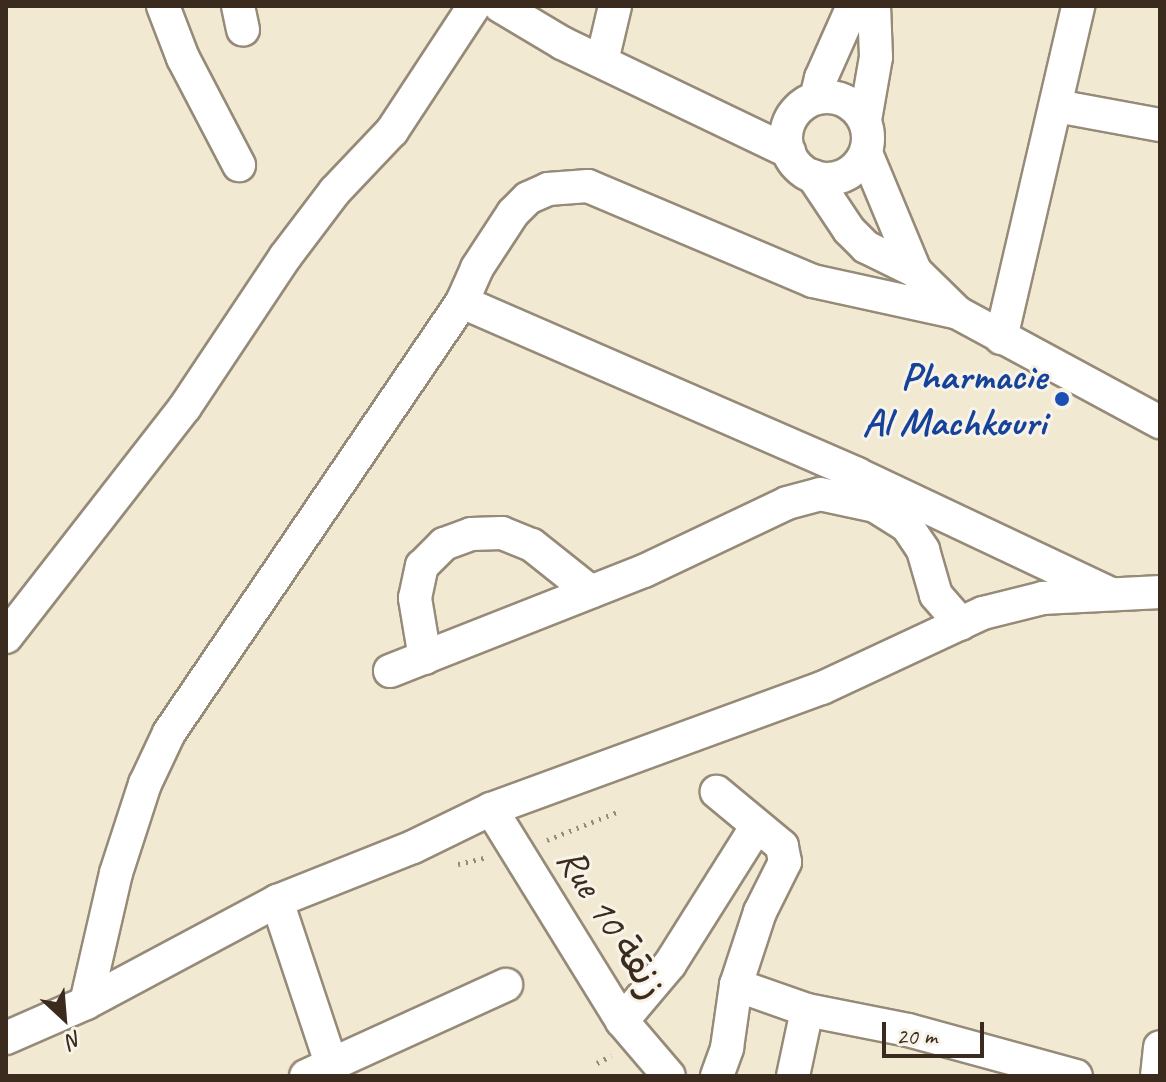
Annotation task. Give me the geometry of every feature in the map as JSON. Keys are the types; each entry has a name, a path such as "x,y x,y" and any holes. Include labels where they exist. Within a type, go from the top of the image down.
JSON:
{"street":[{"path":"163,6 183,58 239,165"},
{"path":"6,637 185,407 327,202 392,131 474,6"},
{"path":"602,61 615,6"},
{"path":"853,6 821,78 787,128 789,152 795,163 813,176 849,230 866,247 915,271 958,313 1160,422"},
{"path":"865,120 876,57 874,6"},
{"path":"1001,338 1078,6"},
{"path":"517,11 602,61 789,152"},
{"path":"720,120 804,106 835,97 853,105 865,120 868,131 866,153 915,271"},
{"path":"1056,106 1160,125"},
{"path":"813,176 830,179 847,174 866,153"},
{"path":"86,1003 124,849 145,784 169,733 462,302 477,268 513,213 528,198 568,186 588,186 813,281 958,313"},
{"path":"462,302 857,474 1113,595"},
{"path":"390,671 591,592 787,503 826,494 875,506 907,526 923,550 936,595 961,624"},
{"path":"425,658 415,598 422,566 444,544 471,534 502,533 532,545 591,592"},
{"path":"6,1038 86,1003 277,901 413,847 491,809 822,688 983,613 1043,598 1160,592"},
{"path":"717,792 782,846 785,862 760,912 736,985 727,1048 717,1076"},
{"name":"Rue 10 زنقة","path":"491,809 622,1021 669,1076"},
{"path":"622,1021 670,964 757,826"},
{"path":"277,901 322,1072 506,985"},
{"path":"736,985 807,1010 908,1030 1076,1076"},
{"path":"793,1076 807,1010"},
{"path":"1157,1076 1160,1047"}],"place":[{"name":"Pharmacie Al Machkouri","path":"1062,399"}]}
